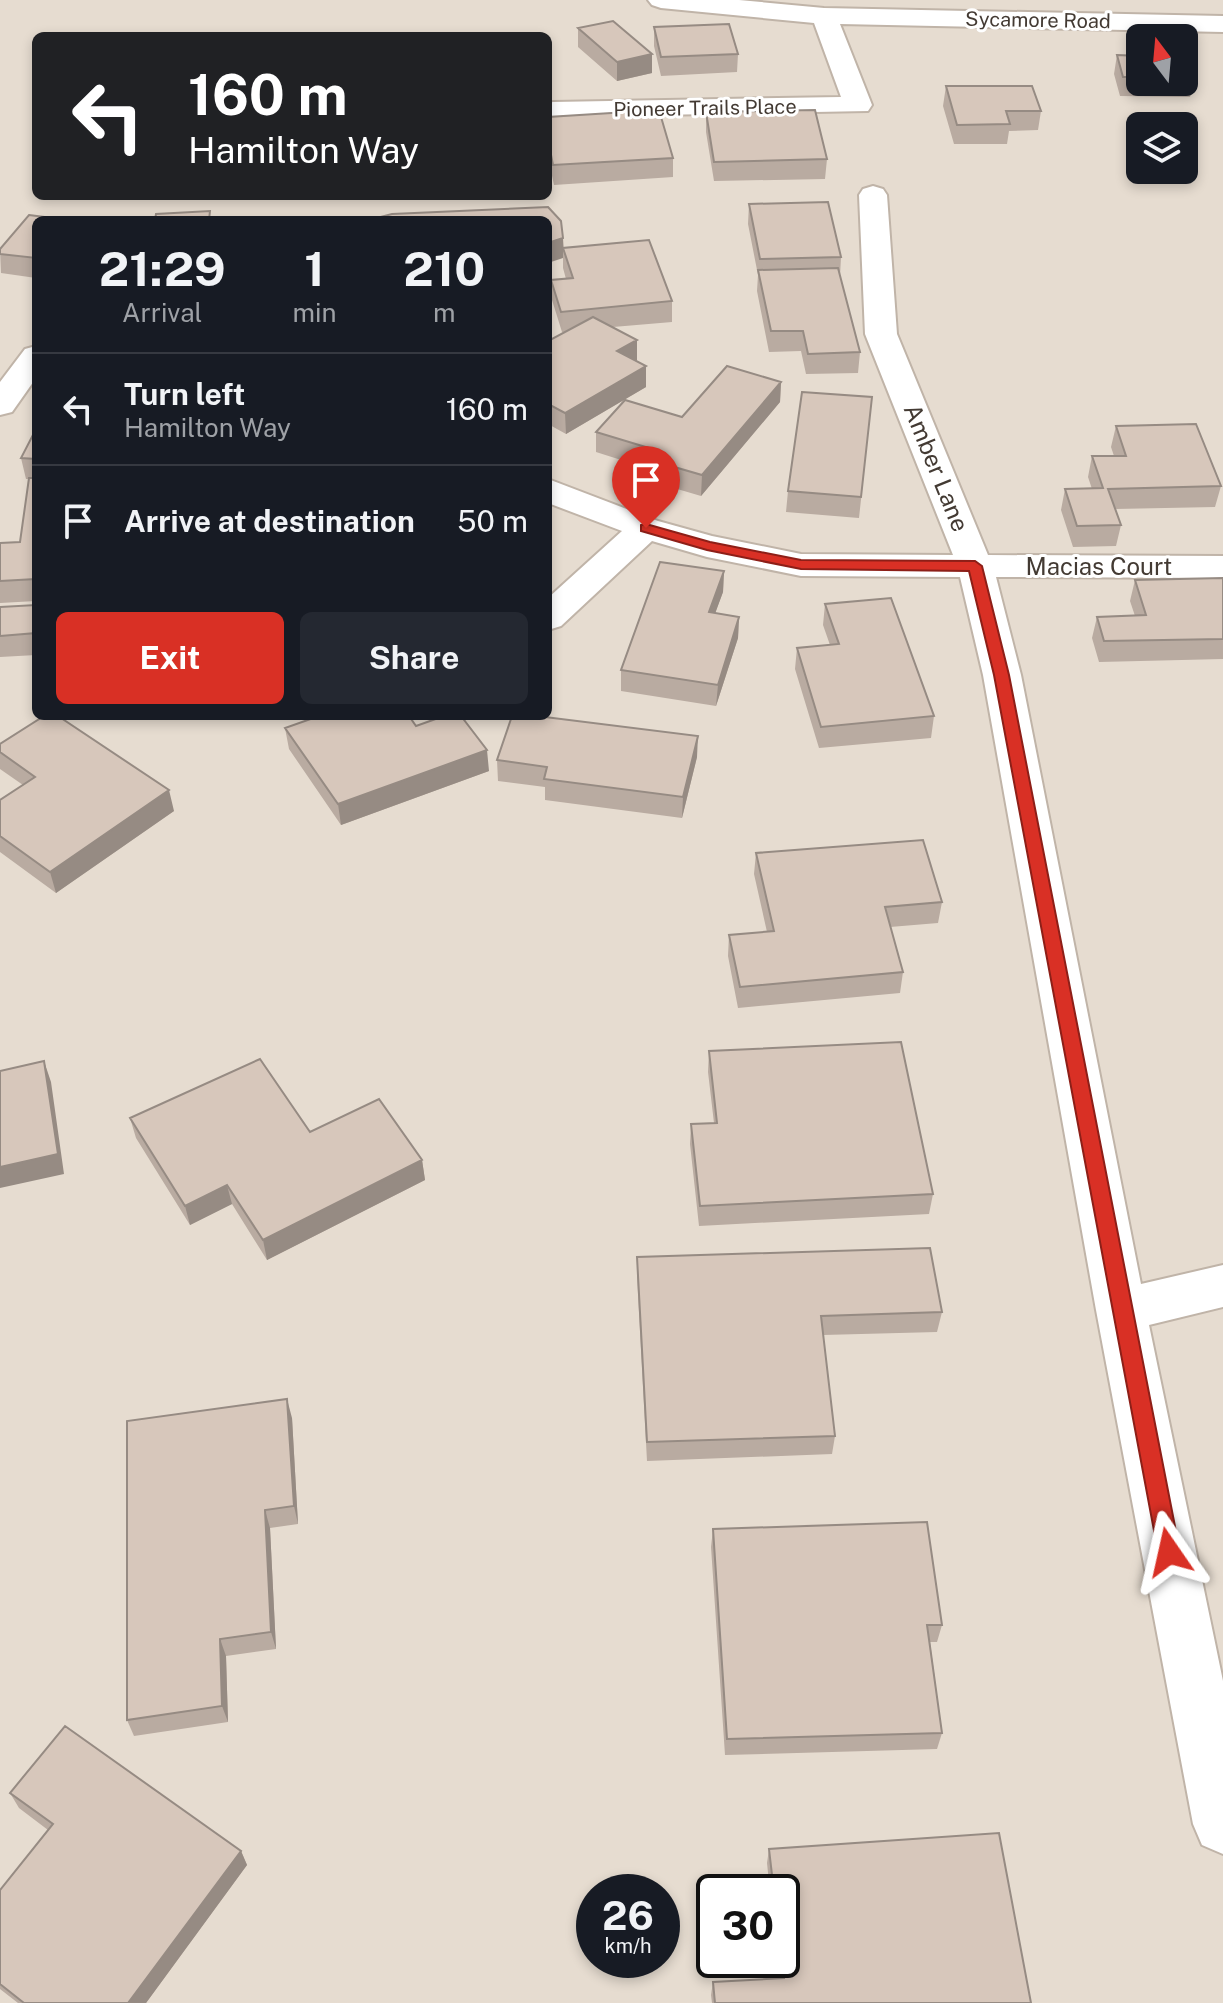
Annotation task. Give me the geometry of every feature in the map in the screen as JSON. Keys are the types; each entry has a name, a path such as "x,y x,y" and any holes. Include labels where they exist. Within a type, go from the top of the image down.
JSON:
{"street":[{"name":"Sycamore Road","path":"661,0 808,10 1223,24"},
{"name":"Pioneer Trails Place","path":"553,110 858,105 808,10"},
{"name":"Amber Lane","path":"873,195 881,334 975,566 1002,675 1121,1310 1223,1824"},
{"path":"0,405 28,347"},
{"name":"Macias Court","path":"552,491 567,500 646,528 707,546 801,565 1223,567"},
{"path":"552,614 646,528"},
{"path":"1121,1310 1223,1286"}],"shaded area":[{"path":"0,0 1223,0 1223,2003 0,2003"}],"building":[{"path":"613,21 652,54 617,62 578,28"},
{"path":"729,24 738,54 661,57 654,27"},
{"path":"1117,55 1126,55 1126,77 1123,77"},
{"path":"946,86 1032,86 1041,111 1006,111 1010,124 957,125"},
{"path":"659,110 673,158 553,165 552,117"},
{"path":"815,110 827,159 714,162 706,112"},
{"path":"828,202 841,257 760,259 749,204"},
{"path":"548,207 561,221 563,238 552,242 552,216 384,216"},
{"path":"210,211 209,216 156,214"},
{"path":"29,215 37,216 32,216 32,258 0,254 0,249"},
{"path":"649,240 672,301 561,312 552,280 573,278 563,248"},
{"path":"838,268 860,352 808,354 803,331 771,331 758,270"},
{"path":"593,317 637,340 617,351 646,366 565,413 552,406 552,339"},
{"path":"727,366 781,382 702,475 640,457 649,448 596,432 625,400 682,417"},
{"path":"802,392 872,397 861,497 788,491"},
{"path":"1196,424 1221,486 1108,489 1121,525 1077,526 1065,489 1103,488 1092,456 1126,456 1116,426"},
{"path":"32,437 32,459 21,458"},
{"path":"29,478 32,478 32,579 0,581 0,543 20,542"},
{"path":"660,562 724,571 709,612 739,617 718,685 621,670"},
{"path":"1223,578 1223,639 1104,641 1097,617 1146,615 1135,580"},
{"path":"891,598 934,716 821,727 797,648 839,644 825,604"},
{"path":"32,605 32,633 0,636 0,607"},
{"path":"552,718 698,736 683,797 544,779 547,767 497,760 511,720"},
{"path":"38,720 64,720 169,790 50,872 0,836 0,800 35,777 0,752 0,744"},
{"path":"308,720 412,720 416,726 433,720 464,720 487,750 338,804 285,728"},
{"path":"923,840 942,902 885,907 903,972 740,987 729,935 774,931 756,853"},
{"path":"901,1042 933,1194 700,1206 691,1124 717,1123 709,1051"},
{"path":"260,1059 310,1132 379,1099 422,1160 263,1240 227,1185 185,1206 130,1118"},
{"path":"44,1061 58,1154 0,1167 0,1071"},
{"path":"930,1248 942,1312 821,1316 835,1436 647,1442 637,1257"},
{"path":"287,1399 294,1506 265,1510 271,1632 220,1639 222,1706 127,1720 127,1421"},
{"path":"927,1522 942,1625 927,1625 942,1733 727,1739 713,1529"},
{"path":"65,1726 241,1851 128,2003 24,2003 0,1984 0,1890 53,1824 10,1793"},
{"path":"999,1833 1031,2003 715,2003 713,1982 800,1978 800,1874 772,1874 769,1849"}],"route":[{"path":"646,528 707,546 801,565 975,566 1002,675 1169,1552"}]}
